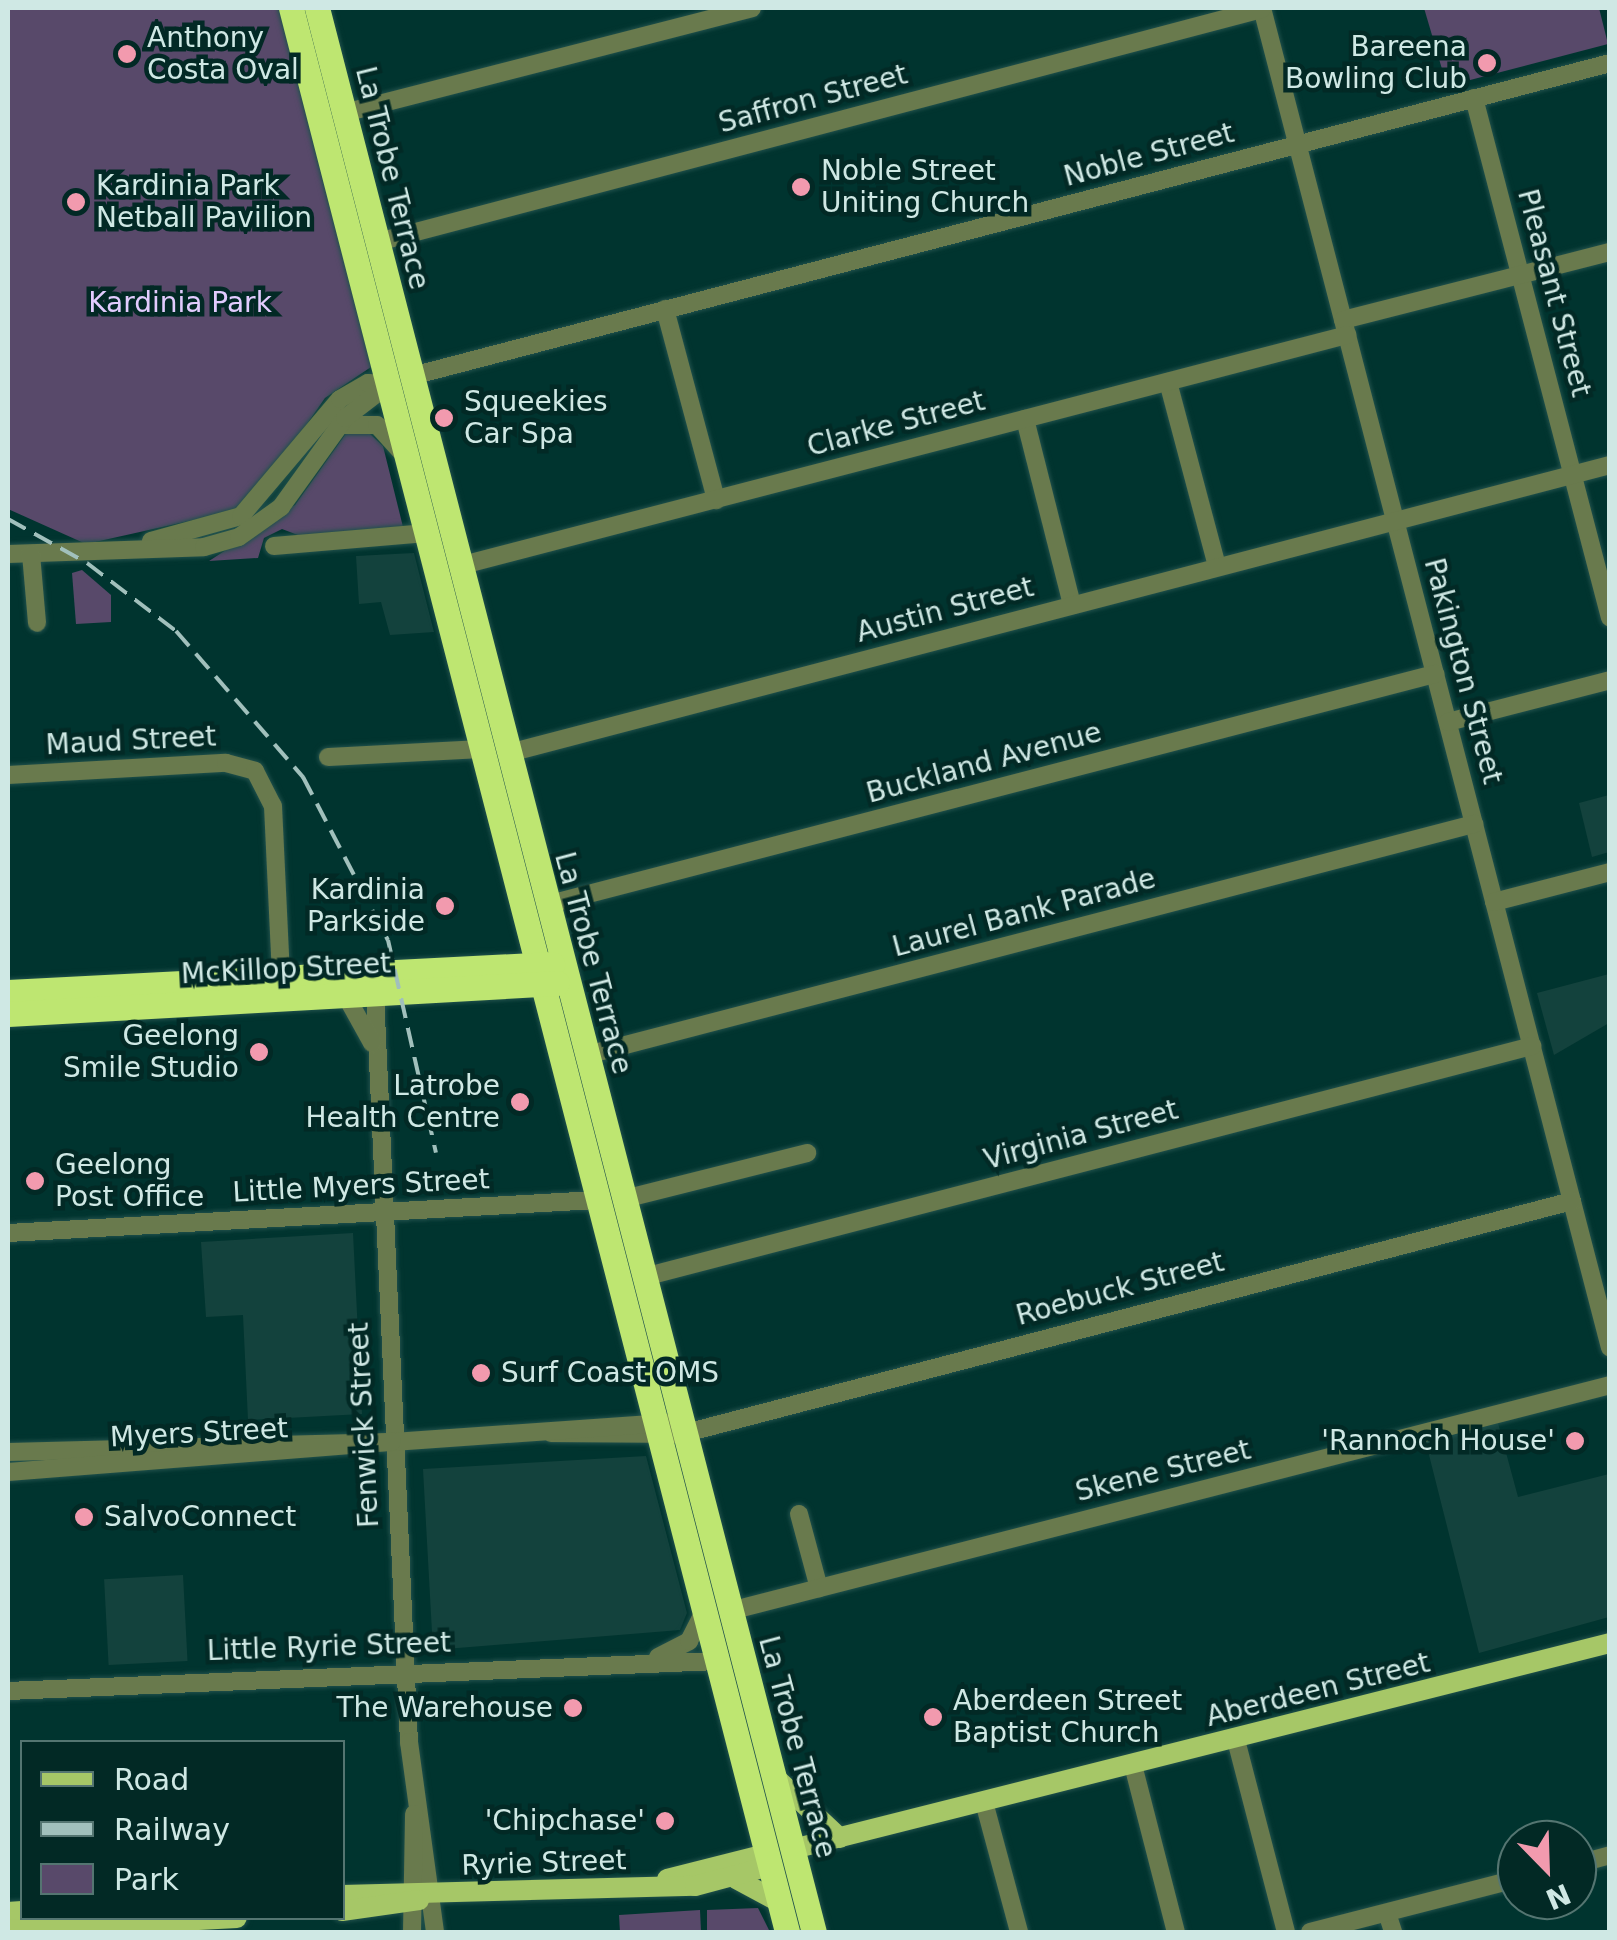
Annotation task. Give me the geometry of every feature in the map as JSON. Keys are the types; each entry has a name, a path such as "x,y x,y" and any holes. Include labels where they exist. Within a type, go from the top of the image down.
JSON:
{"highway":[{"name":"La Trobe Terrace","path":"291,8 400,380 460,566 546,904 552,974 587,1056 644,1277 665,1431"},
{"name":"La Trobe Terrace","path":"317,8 378,242 400,380 406,458 482,749 552,974 598,1200 717,1611 798,1850 814,1932"},
{"name":"McKillop Street","path":"8,992 280,978 552,974"},
{"name":"McKillop Street","path":"8,1014 375,994 552,974"},
{"path":"280,978 291,987 360,984 375,994"},
{"name":"La Trobe Terrace","path":"717,1611 717,1661 787,1932"},
{"path":"768,1860 798,1850"}],"main road":[{"name":"Aberdeen Street","path":"798,1850 1610,1643"},
{"path":"775,1777 840,1838"},
{"name":"Ryrie Street","path":"345,1910 436,1894 646,1887 736,1879 768,1860"},
{"name":"Ryrie Street","path":"646,1887 768,1860"},
{"path":"736,1879 779,1902"},
{"name":"Ryrie Street","path":"345,1895 410,1897"},
{"path":"8,1930 200,1920"}],"street":[{"path":"344,113 752,8"},
{"name":"Pakington Street","path":"1262,8 1610,1348"},
{"name":"Saffron Street","path":"378,242 1262,8"},
{"name":"Noble Street","path":"102,552 242,516 340,399 368,383 400,380 1610,63"},
{"name":"Pleasant Street","path":"1474,98 1610,618"},
{"name":"Clarke Street","path":"460,566 1168,382 1519,275 1610,252"},
{"path":"665,308 716,500"},
{"path":"8,554 102,552 239,537 287,500 340,425 400,380"},
{"path":"1168,382 1217,566"},
{"path":"1025,420 1072,605"},
{"path":"340,425 377,424 406,458"},
{"name":"Austin Street","path":"508,754 1610,465"},
{"path":"274,546 426,533"},
{"path":"31,554 34,622"},
{"name":"Buckland Avenue","path":"546,904 1435,674"},
{"path":"1448,722 1610,680"},
{"path":"328,757 482,749"},
{"name":"Maud Street","path":"8,774 226,763 255,771 273,806 280,978"},
{"name":"Laurel Bank Parade","path":"587,1056 1474,824"},
{"path":"1494,902 1610,872"},
{"name":"Fenwick Street","path":"375,994 372,1044 415,1803 412,1932"},
{"name":"Fenwick Street","path":"346,996 372,1044"},
{"name":"Virginia Street","path":"644,1277 1532,1046"},
{"path":"624,1199 807,1153"},
{"name":"Little Myers Street","path":"8,1233 598,1200"},
{"name":"Roebuck Street","path":"665,1431 715,1426 1572,1201"},
{"name":"Skene Street","path":"717,1611 1610,1385"},
{"name":"Myers Street","path":"8,1472 393,1442 665,1431"},
{"name":"Myers Street","path":"8,1452 393,1442"},
{"path":"799,1514 819,1588"},
{"path":"653,1659 688,1641 717,1611"},
{"name":"Little Ryrie Street","path":"8,1692 653,1659 717,1661"},
{"path":"1236,1740 1286,1932"},
{"path":"1133,1765 1176,1932"},
{"path":"984,1802 1018,1932"},
{"name":"Fenwick Street","path":"415,1803 436,1894 435,1932"},
{"path":"1310,1932 1497,1884"},
{"path":"1387,1912 1392,1932"}],"shaded area":[{"path":"414,553 434,632 390,635 381,602 359,604 356,556"},
{"path":"1609,795 1609,852 1592,857 1579,803"},
{"path":"1609,974 1609,1023 1554,1055 1537,993"},
{"path":"353,1233 362,1414 248,1420 243,1315 206,1317 201,1242"},
{"path":"1498,1423 1518,1497 1609,1474 1609,1617 1479,1653 1426,1443"},
{"path":"646,1456 687,1613 680,1630 433,1650 423,1469"},
{"path":"183,1575 188,1661 109,1665 104,1579"}],"green space":[{"name":"Kardinia Park","path":"8,8 280,8 371,367 325,398 262,489 234,511 86,544 8,509"},
{"name":"Bareena Bowling Club","path":"1424,8 1599,8 1608,44 1447,86"},
{"path":"347,432 369,433 383,446 403,527 303,537 282,529 264,538 258,558 209,561 295,505"},
{"path":"82,570 111,595 111,622 76,624 72,573"},
{"path":"758,1908 770,1932 707,1930 707,1910"},
{"path":"700,1910 701,1932 620,1932 619,1915"}],"railway":[{"path":"8,519 87,563 176,631 303,777 388,940 436,1153"}],"place":[{"name":"Anthony Costa Oval","path":"127,54"},
{"name":"Bareena Bowling Club","path":"1487,63"},
{"name":"Noble Street Uniting Church","path":"801,187"},
{"name":"Kardinia Park Netball Pavilion","path":"76,202"},
{"name":"Squeekies Car Spa","path":"444,418"},
{"name":"Kardinia Parkside","path":"445,906"},
{"name":"Geelong Smile Studio","path":"259,1052"},
{"name":"Latrobe Health Centre","path":"520,1102"},
{"name":"Geelong Post Office","path":"35,1181"},
{"name":"Surf Coast OMS","path":"481,1373"},
{"name":"'Rannoch House'","path":"1575,1441"},
{"name":"SalvoConnect","path":"84,1517"},
{"name":"The Warehouse","path":"573,1708"},
{"name":"Aberdeen Street Baptist Church","path":"933,1717"},
{"name":"'Chipchase'","path":"665,1821"}]}
